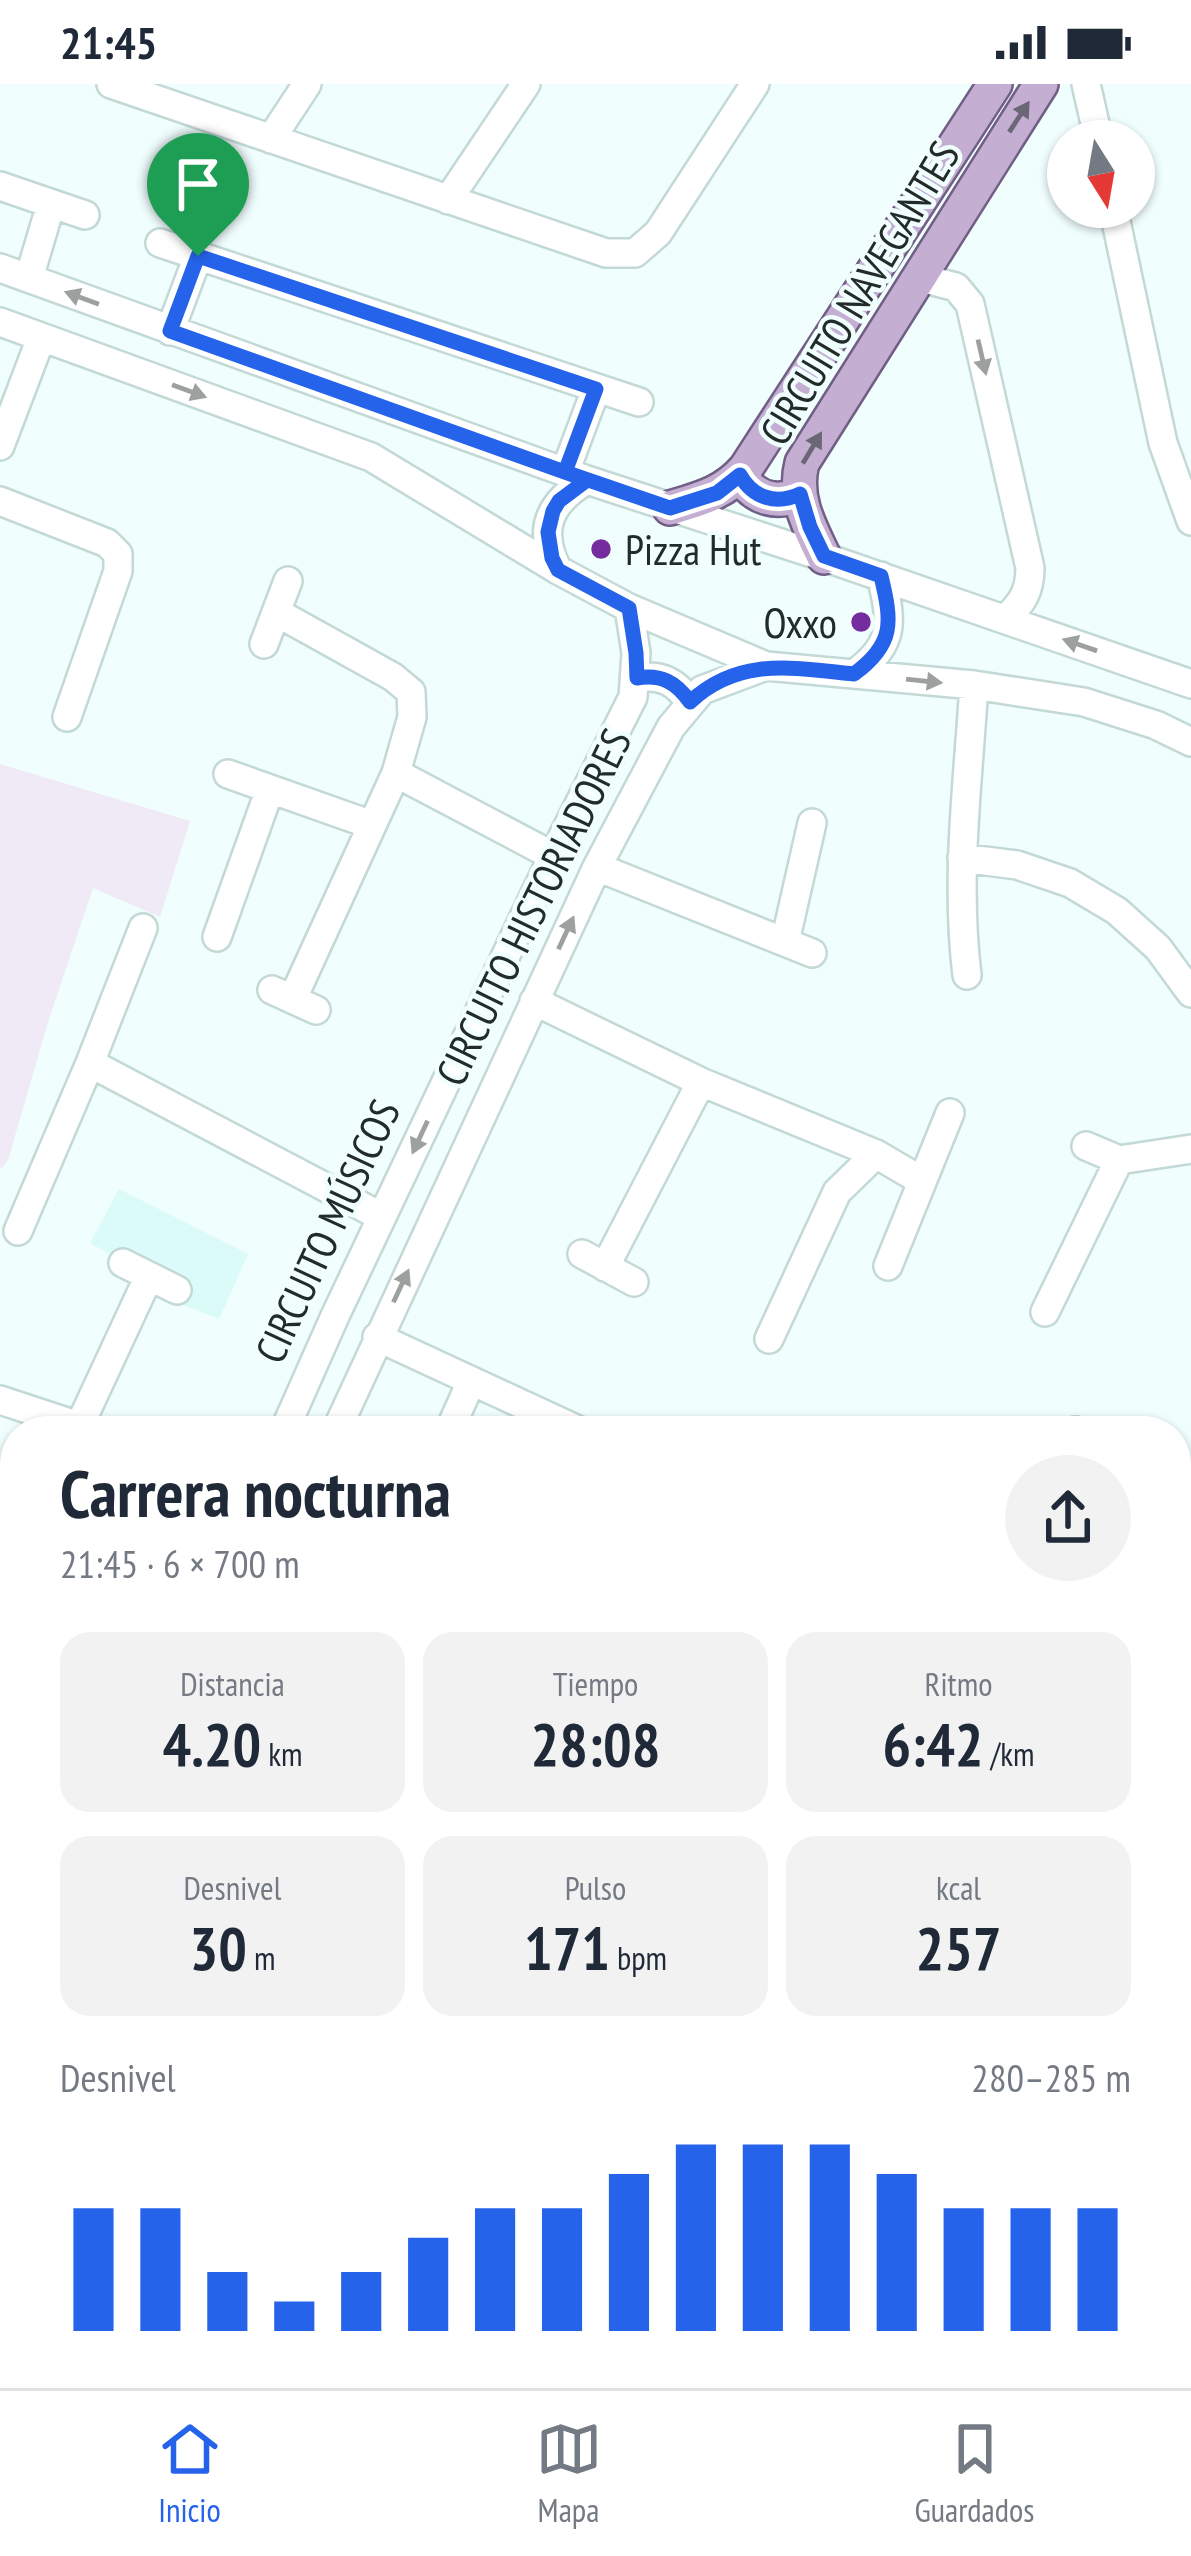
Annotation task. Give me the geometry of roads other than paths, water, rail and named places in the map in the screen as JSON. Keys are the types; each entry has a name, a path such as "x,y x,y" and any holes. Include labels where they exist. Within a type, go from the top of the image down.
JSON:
{"main road":[{"path":"670,508 717,493 740,475 995,84"},
{"name":"CIRCUITO NAVEGANTES","path":"824,556 800,494 802,463 1040,84"},
{"path":"740,475 748,488 765,498 783,500 800,494"}],"street":[{"path":"111,84 606,253 635,253 658,232 755,84"},
{"path":"271,139 307,84"},
{"path":"448,200 526,84"},
{"path":"1086,84 1094,120"},
{"path":"0,186 85,215"},
{"path":"29,278 51,204"},
{"path":"1117,228 1163,443 1191,521"},
{"path":"160,243 639,402"},
{"path":"170,331 198,256"},
{"path":"0,268 576,476 1191,683"},
{"path":"917,277 956,287 970,304 1030,568 1026,596 1005,619"},
{"path":"0,322 371,457 629,608 766,666"},
{"path":"0,446 41,338"},
{"path":"558,570 549,546 549,521 576,476 596,389"},
{"path":"0,501 107,543 118,554 118,571 67,717"},
{"path":"854,674 878,654 889,630 881,576"},
{"path":"264,644 288,580"},
{"name":"CIRCUITO MÚSICOS","path":"291,1416 553,856 633,697 636,653 629,608"},
{"path":"276,613 393,677 411,692 412,717 396,773 293,999"},
{"name":"CIRCUITO HISTORIADORES","path":"343,1416 597,867 671,727 702,691 766,666 974,686 1084,702 1156,725 1191,742"},
{"path":"637,678 663,678 682,690 690,702"},
{"path":"967,975 961,919 962,858 974,686"},
{"path":"396,773 553,856"},
{"path":"229,774 372,825"},
{"path":"217,937 270,789"},
{"path":"785,942 812,823"},
{"path":"962,858 1017,865 1070,883 1102,901 1159,948 1191,993"},
{"path":"597,867 812,953"},
{"path":"18,1231 143,928"},
{"path":"534,1001 700,1082 876,1154 922,1181"},
{"path":"90,1064 382,1216"},
{"path":"634,1282 594,1260 700,1082"},
{"path":"888,1266 950,1113"},
{"path":"830,1135 837,1192"},
{"path":"1086,1146 1118,1160 1191,1149"},
{"path":"769,1339 837,1192 876,1154"},
{"path":"1045,1312 1118,1160"},
{"path":"123,1263 177,1290"},
{"path":"84,1416 149,1276"},
{"path":"377,1337 471,1382 522,1416"},
{"path":"456,1416 471,1382"},
{"path":"0,1400 45,1416"}],"place":[{"name":"Pizza Hut","path":"601,549"},
{"name":"Oxxo","path":"861,622"}]}
